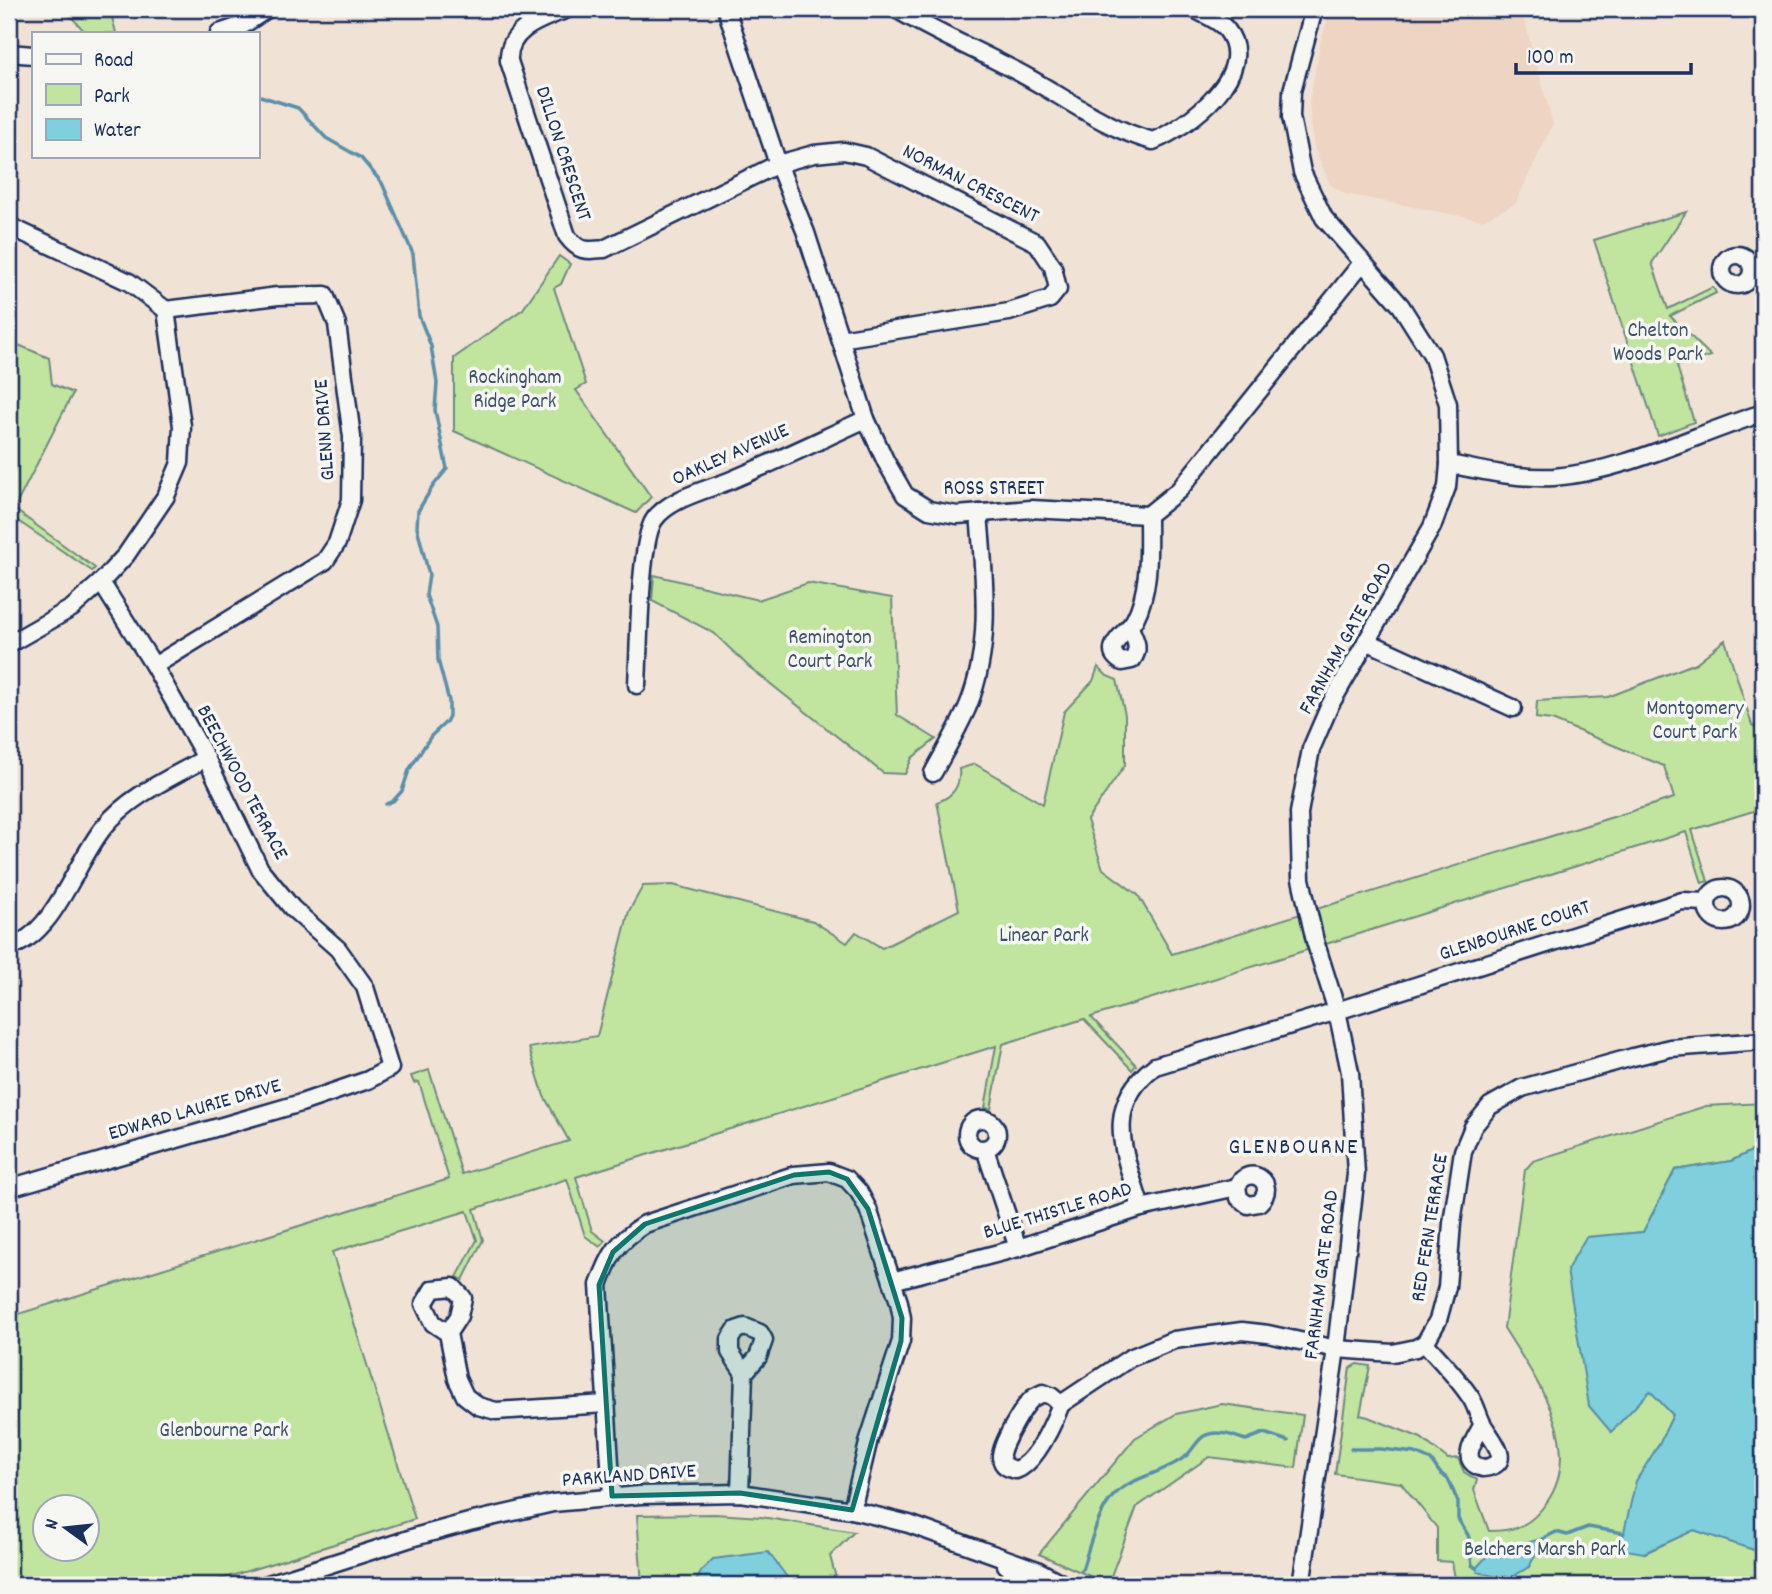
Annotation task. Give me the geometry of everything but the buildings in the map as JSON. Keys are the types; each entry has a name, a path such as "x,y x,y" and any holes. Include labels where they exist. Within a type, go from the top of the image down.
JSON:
{"street":[{"path":"222,32 243,25 267,9"},
{"name":"DILLON CRESCENT","path":"567,9 525,27 513,40 509,61 567,236 575,246 586,251 604,249 778,164"},
{"name":"ROSS STREET","path":"726,9 778,164 806,233 866,419 905,495 929,510 957,515 1031,509 1148,515"},
{"path":"897,9 1030,78 1079,110 1133,136 1153,141 1185,126 1228,82 1235,65 1234,44 1228,31 1219,22 1194,9"},
{"name":"FARNHAM GATE ROAD","path":"1301,1585 1336,1349 1356,1174 1350,1072 1337,1011 1315,941 1301,879 1299,813 1311,749 1344,678 1432,527 1447,487 1449,464 1448,404 1432,355 1401,306 1324,218 1302,172 1291,117 1292,91 1314,9"},
{"path":"9,53 32,55"},
{"name":"NORMAN CRESCENT","path":"778,164 814,153 844,151 866,156 1037,243 1053,267 1058,289 1050,299 1009,312 840,339"},
{"path":"9,226 129,282 166,310 182,426 180,463 166,496 126,555 102,582 72,608 9,644"},
{"path":"1130,628 1141,603 1149,559 1148,515 1179,490 1362,263"},
{"name":"GLENN DRIVE","path":"155,666 325,561 337,543 351,500 352,437 337,324 325,295 278,296 166,310"},
{"path":"1449,464 1500,474 1554,477 1603,468 1763,413"},
{"name":"OAKLEY AVENUE","path":"637,685 645,544 653,521 663,510 690,495 729,481 866,419"},
{"path":"933,773 968,705 979,670 986,625 979,513"},
{"name":"BEECHWOOD TERRACE","path":"102,582 155,666 206,758 260,869 292,908 338,948 365,987 390,1068"},
{"path":"1366,641 1513,708"},
{"path":"9,947 20,944 39,930 103,827 130,802 206,758"},
{"name":"GLENBOURNE COURT","path":"1142,1208 1125,1152 1122,1121 1124,1104 1131,1090 1141,1077 1155,1066 1682,901 1707,902"},
{"name":"RED FERN TERRACE","path":"1425,1343 1438,1320 1447,1287 1452,1223 1463,1151 1473,1127 1490,1106 1522,1088 1670,1048 1763,1041"},
{"name":"EDWARD LAURIE DRIVE","path":"9,1188 301,1102 368,1080 390,1068"},
{"path":"985,1149 1018,1248"},
{"path":"612,1496 599,1284 613,1252 625,1237 645,1224 794,1175 829,1172 847,1179 859,1192 868,1209 902,1318 901,1341 869,1439 852,1510"},
{"name":"BLUE THISTLE ROAD","path":"892,1281 1018,1248 1142,1208 1237,1187"},
{"path":"1061,1405 1043,1393 1034,1396 1004,1444 1001,1451 1003,1464 1016,1470 1029,1463 1061,1405 1130,1358 1174,1340 1242,1331 1336,1349 1392,1353 1416,1348 1425,1343 1458,1379 1473,1401 1482,1426"},
{"path":"448,1333 457,1379 465,1395 478,1406 496,1412 606,1404"},
{"path":"740,1493 744,1373"},
{"name":"PARKLAND DRIVE","path":"265,1585 469,1522 553,1503 612,1496 740,1493 852,1510 909,1524 1037,1570 1065,1585"},
{"name":"PARKLAND DRIVE","path":"999,1558 1016,1573 1040,1585"}],"highlighted area":[{"path":"829,1172 847,1179 868,1209 902,1318 901,1341 852,1510 740,1493 612,1496 599,1285 613,1252 645,1224 794,1175"}],"shaded area":[{"path":"1331,9 1521,9 1553,124 1515,204 1482,220 1345,194 1330,184 1314,147 1309,104 1320,44"}],"green space":[{"path":"64,9 110,9 116,32 85,32"},
{"name":"Chelton Woods Park","path":"1686,212 1652,263 1668,309 1713,287 1716,293 1670,316 1711,356 1677,366 1694,422 1658,436 1594,240"},
{"name":"Rockingham Ridge Park","path":"559,256 570,264 561,284 554,288 586,384 576,390 651,497 636,513 454,431 454,358 523,309"},
{"path":"9,341 49,358 52,384 73,393 14,509 95,568 92,571 9,515"},
{"name":"Remington Court Park","path":"654,575 758,600 808,583 892,598 897,715 936,739 912,758 905,774 883,773 748,666 714,633 652,601"},
{"path":"1725,640 1752,725 1763,731 1763,808 1692,830 1708,881 1702,883 1686,832 1091,1017 1136,1065 1132,1070 1084,1019 1003,1044 991,1109 985,1108 996,1046 576,1177 592,1231 605,1241 600,1247 585,1236 567,1179 474,1209 483,1240 463,1280 457,1277 477,1240 467,1211 332,1252 415,1519 202,1585 9,1585 9,1317 449,1179 419,1082 414,1083 411,1076 429,1070 462,1174 569,1141 544,1096 529,1048 597,1036 629,911 643,886 673,885 813,921 847,943 856,932 882,948 959,910 937,802 955,790 959,769 975,764 1043,804 1064,712 1093,681 1098,667 1107,676 1117,680 1125,715 1125,765 1087,820 1103,869 1138,895 1172,954 1674,798 1664,766 1552,720 1536,718 1537,701 1608,697 1696,663"},
{"name":"Belchers Marsh Park","path":"1763,1103 1763,1150 1757,1148 1731,1161 1675,1170 1643,1232 1586,1238 1650,1390 1673,1415 1659,1444 1645,1553 1694,1530 1763,1553 1763,1585 1456,1584 1452,1562 1437,1561 1437,1528 1401,1483 1335,1474 1350,1368 1357,1364 1370,1366 1360,1415 1421,1438 1448,1459 1458,1458 1464,1472 1477,1480 1474,1490 1489,1531 1508,1530 1529,1521 1547,1502 1558,1480 1561,1458 1558,1435 1541,1389 1504,1328 1525,1170 1533,1161 1706,1106"},
{"path":"1222,1404 1303,1415 1296,1468 1209,1457 1137,1507 1108,1584 1039,1554 1135,1438 1176,1414"},
{"path":"715,1514 761,1517 854,1532 830,1556 838,1585 642,1585 637,1515"}],"water":[{"path":"1758,1148 1763,1150 1763,1553 1694,1530 1644,1553 1620,1549 1636,1481 1673,1415 1650,1391 1611,1432 1589,1406 1567,1270 1586,1237 1643,1232 1675,1170 1731,1161"},
{"path":"1544,1538 1529,1567 1507,1580 1478,1572 1476,1568 1490,1553"},
{"path":"768,1552 793,1585 694,1585 702,1570 713,1559"}],"waterway":[{"path":"259,96 298,108 326,138 361,158 382,183 413,254 419,316 431,346 437,383 435,410 447,469 418,511 417,527 429,575 426,595 437,627 438,660 449,701 449,716 431,736 409,770 402,791 386,804"},
{"path":"1082,1570 1099,1520 1114,1495 1131,1483 1177,1462 1204,1436 1220,1433 1246,1440 1264,1433 1288,1441"},
{"path":"1351,1449 1415,1453 1431,1460 1448,1479 1458,1502 1458,1519 1468,1535 1472,1565 1476,1568"},
{"path":"1544,1538 1556,1532 1567,1535 1588,1527 1624,1533"}],"district":[{"name":"GLENBOURNE","path":"1294,1148"}],"park label":[{"name":"Montgomery Court Park","path":"1695,722"},
{"name":"Linear Park","path":"1044,937"},
{"name":"Glenbourne Park","path":"224,1432"}]}
